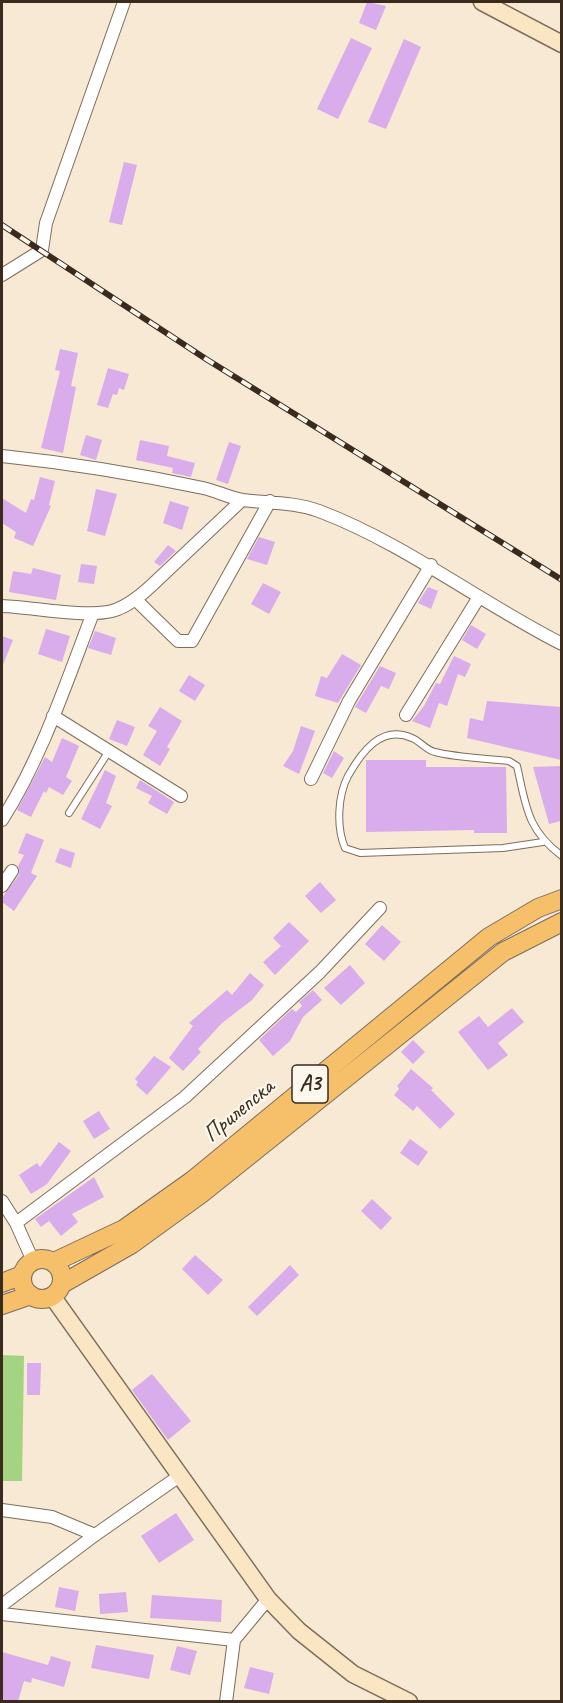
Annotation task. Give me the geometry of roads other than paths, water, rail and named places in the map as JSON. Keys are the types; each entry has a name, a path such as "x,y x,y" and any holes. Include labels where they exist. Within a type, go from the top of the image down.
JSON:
{"main road":[{"name":"Прилепска","path":"54,1262 124,1229 193,1180 489,937 538,908 561,899"},
{"name":"Прилепска","path":"57,1290 132,1244 201,1194 503,952 561,922"},
{"name":"A3","path":"2,1283 44,1258 54,1262"},
{"path":"28,1268 24,1287 31,1295 41,1299 57,1290 61,1272 54,1262"},
{"path":"2,1305 31,1295"}],"street":[{"path":"2,275 42,250 46,223 124,2"},
{"path":"482,2 561,44"},
{"path":"2,456 66,464 206,489 242,500 270,501 317,510 431,565 525,626 561,644"},
{"path":"2,606 93,613 114,610 136,600 242,500"},
{"path":"136,600 178,641 192,641 270,501"},
{"path":"311,779 349,701 431,565"},
{"path":"406,715 479,597"},
{"path":"2,820 21,789 53,716 93,613"},
{"path":"53,716 181,796"},
{"path":"2,886 12,871"},
{"path":"16,1223 185,1097 320,972 380,908"},
{"path":"2,1202 16,1223 28,1268"},
{"path":"57,1290 178,1477 268,1599 299,1631 353,1674 409,1701"},
{"path":"2,1605 94,1535 178,1477"},
{"path":"2,1510 52,1517 94,1535"},
{"path":"226,1701 234,1640 268,1599"},
{"path":"2,1614 234,1640"}],"lane":[{"path":"543,842 503,848 360,853 345,848 340,836 344,784 366,748 375,739 387,735 409,736 432,752 508,761 517,766 529,818 543,842 561,856"},
{"path":"69,813 109,751"}],"railway":[{"path":"2,225 206,359 562,580"}]}
